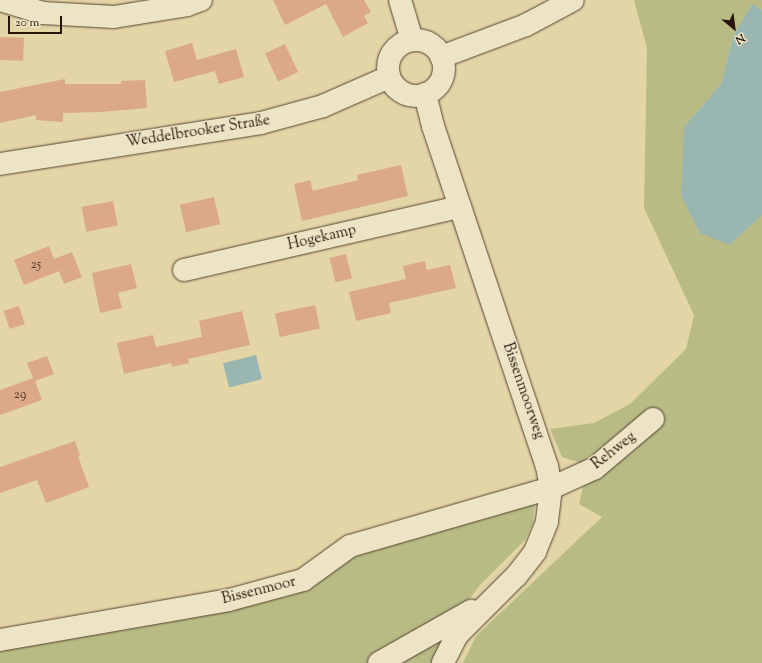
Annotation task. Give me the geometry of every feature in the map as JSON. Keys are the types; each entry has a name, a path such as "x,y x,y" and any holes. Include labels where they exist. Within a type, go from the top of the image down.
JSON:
{"street":[{"path":"0,0 43,13 114,17 187,5 202,0"},
{"path":"400,0 412,40"},
{"path":"441,57 526,25 573,0"},
{"path":"412,40 429,44 441,57 443,75 439,83 425,94 416,96 399,91 389,77 388,69 392,53 404,43 412,40"},
{"name":"Weddelbrooker Straße","path":"0,164 262,123 323,106 389,77"},
{"name":"Bissenmoorweg","path":"425,94 433,126 548,466 551,488 548,522 535,552 516,576 457,635 443,663"},
{"name":"Hogekamp","path":"184,270 460,206"},
{"name":"Rehweg","path":"551,488 595,468 653,419"},
{"name":"Bissenmoor","path":"0,640 228,600 303,580 350,546 551,488"},
{"path":"379,663 495,597"}],"green space":[{"path":"634,0 762,0 762,10 752,5 733,37 721,84 684,127 762,215 762,663 463,663 476,636 602,517 579,504 588,465 562,457 550,429 594,423 630,404 686,349 694,315 644,208 647,48"},
{"path":"535,503 533,523 525,540 480,585 443,634 433,663 0,663 0,645 233,604 350,550"}],"water":[{"path":"752,4 762,10 762,215 729,245 700,233 681,196 684,127 721,84 733,37"},
{"path":"256,355 262,379 229,387 223,363"}],"building":[{"path":"273,0 364,0 371,12 364,16 368,23 343,37 326,4 285,25"},
{"path":"0,37 24,38 23,61 0,60"},
{"path":"192,43 197,60 236,49 244,77 219,84 215,71 174,82 165,51"},
{"path":"285,44 298,72 278,81 265,53"},
{"path":"65,79 65,84 121,84 121,81 145,80 147,108 101,112 63,113 63,122 36,120 36,115 0,123 0,92"},
{"path":"401,165 408,196 302,221 294,184 310,180 313,191 358,180 357,175"},
{"path":"214,197 220,224 186,232 180,205"},
{"path":"113,201 118,226 86,232 82,207"},
{"path":"49,246 54,259 72,252 82,277 64,284 59,271 24,285 14,260"},
{"path":"346,254 352,278 336,282 330,258"},
{"path":"425,261 427,270 450,265 456,288 389,303 391,313 356,321 349,292 406,279 403,266"},
{"path":"131,264 137,288 118,293 122,308 100,313 92,273"},
{"path":"315,305 320,328 280,337 275,314"},
{"path":"19,306 25,324 10,329 4,311"},
{"path":"242,311 250,345 188,359 189,363 172,367 171,363 124,374 117,343 153,335 156,347 202,337 199,321"},
{"path":"47,356 54,374 35,381 42,400 0,415 0,390 33,378 27,363"},
{"path":"75,441 80,455 78,456 89,487 46,503 37,480 0,493 0,467"}]}
